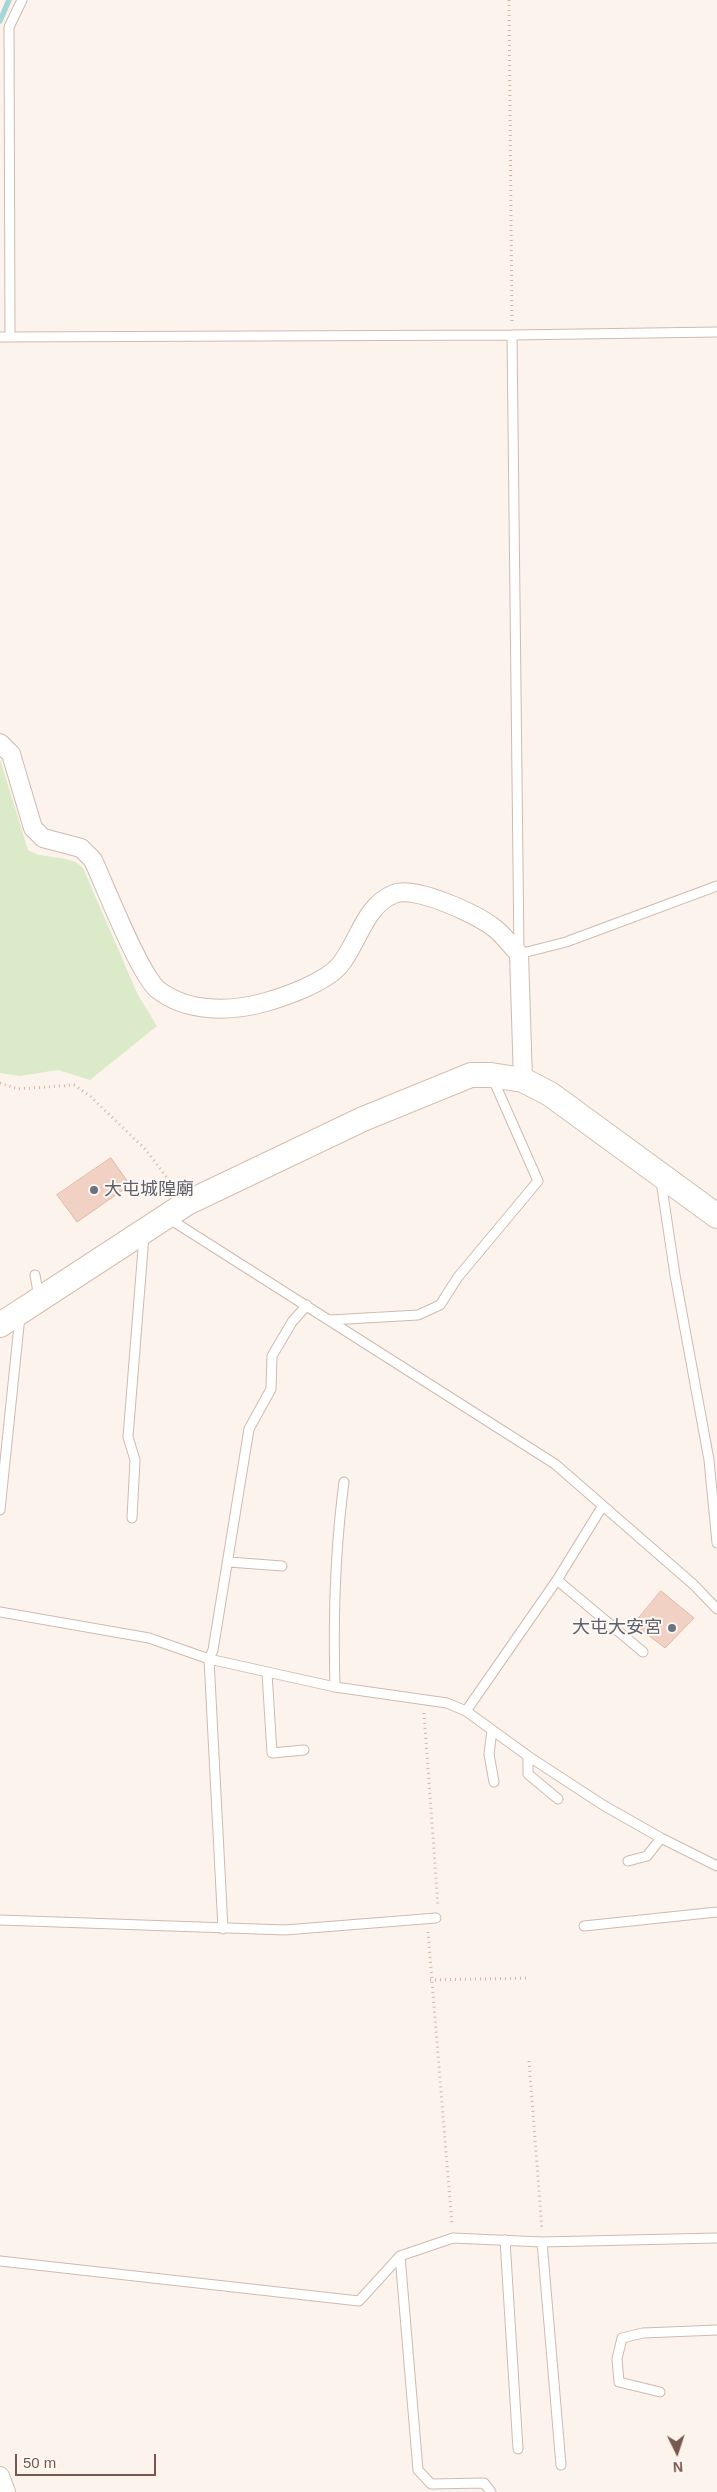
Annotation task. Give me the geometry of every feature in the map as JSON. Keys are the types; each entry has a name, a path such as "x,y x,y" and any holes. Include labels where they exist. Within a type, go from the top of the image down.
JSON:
{"street":[{"path":"0,743 11,754 33,828 43,838 81,848 93,860 142,966 157,988 187,1005 210,1008 248,1007 280,998 322,979 340,966 363,926 380,903 395,893 421,894 493,927 519,954 523,1080"},
{"path":"0,1324 187,1203 364,1119 471,1075 491,1075 523,1080 550,1094 717,1216"},
{"path":"0,2476 6,2492"}],"lane":[{"path":"22,0 8,27 5,337 512,335 717,332"},
{"path":"512,335 519,954 566,942 717,886"},
{"path":"330,1320 418,1316 440,1305 458,1277 538,1181 491,1075"},
{"path":"660,1174 675,1275 709,1460 717,1542"},
{"path":"166,1216 554,1464 694,1585 717,1609"},
{"path":"132,1518 135,1460 128,1437 144,1231"},
{"path":"0,1510 36,1275"},
{"path":"223,1929 209,1659 213,1650 229,1562 249,1428 271,1389 272,1356 292,1322 307,1305"},
{"path":"335,1686 333,1642 337,1536 344,1482"},
{"path":"466,1710 556,1580 602,1507"},
{"path":"229,1562 282,1566"},
{"path":"556,1580 643,1652"},
{"path":"0,1612 149,1638 209,1659 267,1673 335,1686 447,1703 466,1710 528,1756 604,1805 661,1838 717,1866"},
{"path":"267,1673 272,1753 304,1750"},
{"path":"492,1730 489,1754 494,1782"},
{"path":"528,1756 528,1774 558,1799"},
{"path":"628,1861 647,1856 661,1838"},
{"path":"584,1926 717,1912"},
{"path":"0,1920 285,1930 436,1918"},
{"path":"0,2261 359,2301 400,2256 453,2238 542,2242 717,2238"},
{"path":"505,2240 518,2449"},
{"path":"542,2242 561,2465"},
{"path":"400,2256 418,2470 431,2484 484,2483 491,2492"},
{"path":"660,2392 619,2382 617,2359 622,2338 643,2333 717,2330"}],"path":[{"path":"509,0 512,335"},
{"path":"0,1083 18,1089 74,1085 90,1096 146,1150 187,1203"},
{"path":"423,1700 439,1899 436,1918 427,1934 453,2238"},
{"path":"430,1980 529,1978"},
{"path":"529,2061 542,2242"}],"green space":[{"path":"0,759 28,850 42,855 71,860 83,868 138,995 157,1026 90,1080 58,1070 20,1076 0,1073"}],"building":[{"name":"大屯城隍廟","path":"111,1158 130,1185 77,1222 57,1195"},
{"path":"661,1591 694,1618 665,1648 634,1624"}],"waterway":[{"path":"0,21 9,0"}],"place":[{"name":"大屯城隍廟","path":"94,1190"},
{"name":"大屯大安宮","path":"672,1628"}]}
